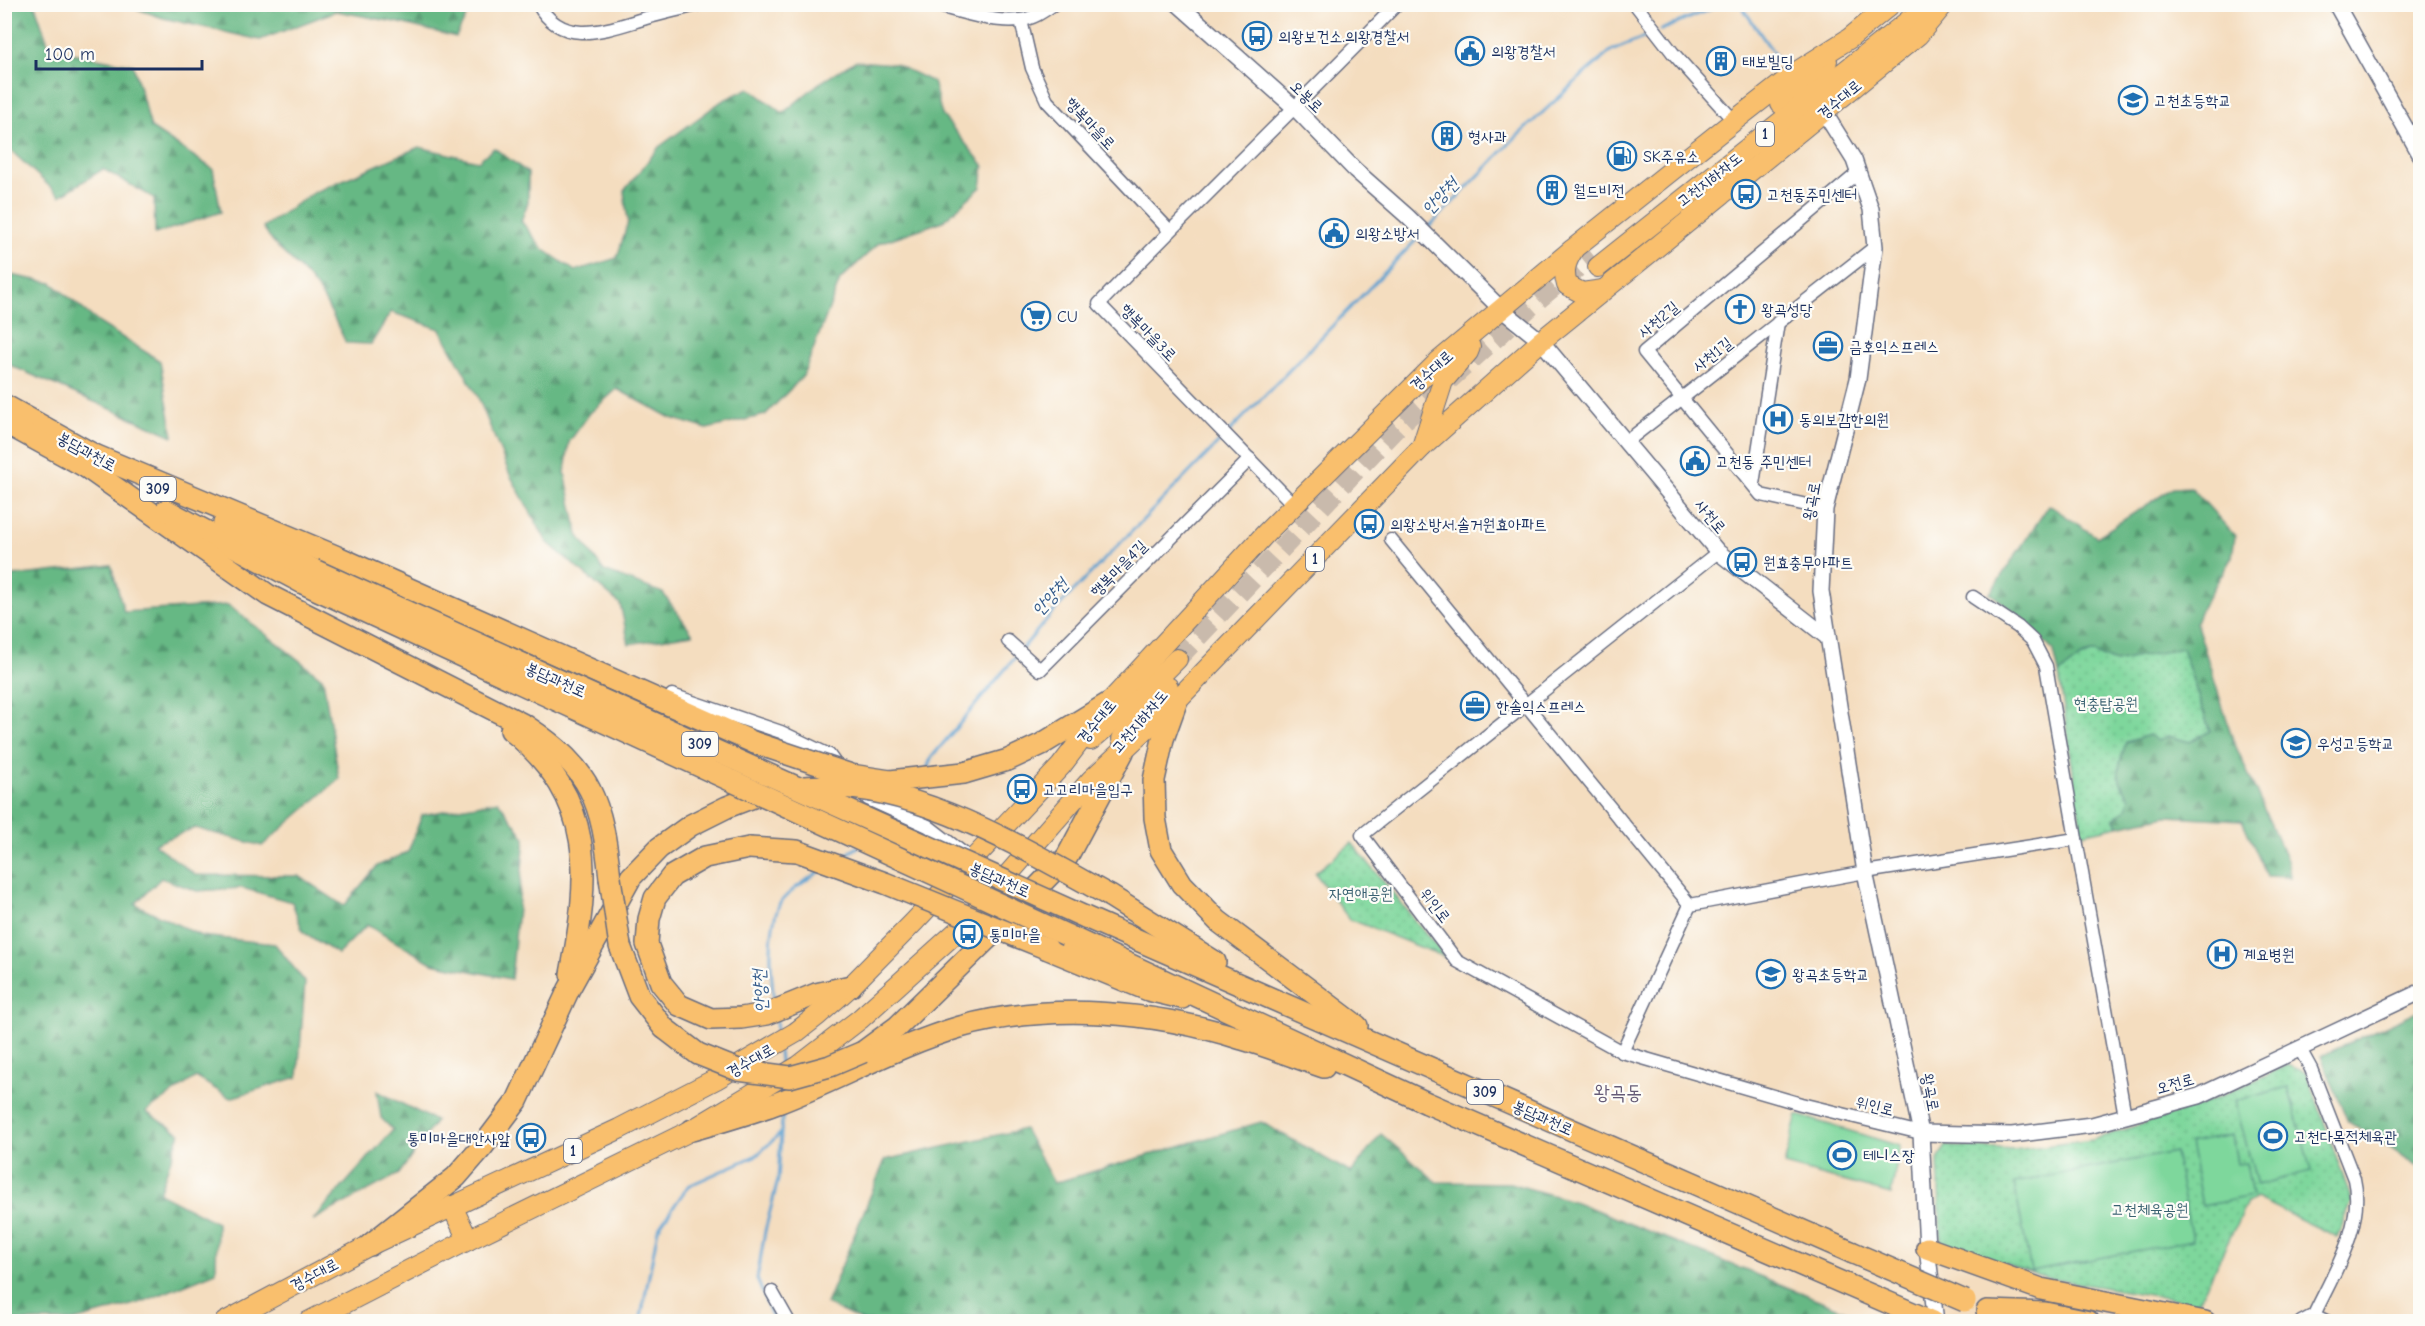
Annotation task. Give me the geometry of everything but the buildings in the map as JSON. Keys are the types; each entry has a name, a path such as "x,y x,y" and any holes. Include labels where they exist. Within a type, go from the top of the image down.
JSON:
{"highway":[{"name":"봉담과천로","path":"4,405 89,461"},
{"name":"봉담과천로","path":"4,422 89,461 308,577 1066,935 1427,1103 1935,1322"},
{"path":"89,461 340,558 612,677 755,743 851,775 890,781 964,774 1008,760 1042,744 1109,703"},
{"path":"89,461 268,596 526,726 551,742 570,760 585,781 600,811 620,946 639,996 664,1028 698,1054 738,1070 790,1077 830,1066 863,1052 912,1012 1067,857 1123,752"},
{"name":"봉담과천로","path":"308,577 2010,1322"},
{"path":"1177,700 1154,780 1155,818 1161,850 1182,884 1218,921 1386,1049"},
{"path":"479,704 530,745 555,774 570,802 579,828 584,859 584,891 568,989"},
{"path":"370,1245 456,1177 517,1101 568,989 631,878 659,848 691,825 727,807 774,789 819,785 867,791 926,805 1017,844 1110,896 1274,998"},
{"path":"851,986 816,994 767,1014 741,1018 711,1019 679,1005 661,983 647,944 654,898 672,876 705,857 749,848 797,851 885,883 1148,990 1227,1008"},
{"path":"693,1130 775,1104 912,1044 960,1027 1008,1017 1053,1013 1159,1019 1241,1038 1427,1103"},
{"path":"1927,1248 2041,1289 2205,1322"},
{"path":"1987,1311 2045,1313 2088,1322"}],"main road":[{"name":"경수대로","path":"225,1322 370,1245 619,1130 716,1079 795,1033 851,986 1061,766 1109,703 1294,505 1362,436 1457,346 1573,249 1734,121 1798,71 1850,38 1890,4"},
{"name":"고천지하차도","path":"1850,38 1802,88 1595,261 1908,21 1935,4"},
{"name":"경수대로","path":"308,1322 468,1240 693,1130 775,1082 860,1019 962,927 1091,780 1177,700 1422,447 1541,341 1918,35 1944,4"},
{"path":"1573,249 1565,263 1564,276 1567,285 1582,293 1603,290"},
{"path":"1422,447 1443,381 1470,348 1468,342 1457,346"},
{"name":"고천지하차도","path":"1061,766 1183,662 1091,780"},
{"path":"452,1206 468,1240"}],"street":[{"path":"538,4 555,24 580,33 599,33 700,4"},
{"path":"931,4 997,19 1021,20 1042,13 1054,4"},
{"name":"오봉로","path":"1178,4 1296,109 1355,170 1407,216 1501,309"},
{"name":"행복마을3로","path":"1294,505 1098,304 1296,109 1396,4"},
{"path":"2336,4 2421,154"},
{"path":"1639,10 1673,53 1734,121"},
{"name":"행복마을로","path":"1021,20 1032,68 1047,101 1170,231"},
{"name":"왕곡로","path":"1824,112 1854,160 1871,209 1875,247 1858,379 1825,509 1821,591 1865,872 1921,1133 1927,1248 1935,1322"},
{"name":"사천2길","path":"1825,509 1761,495 1644,352 1858,173"},
{"name":"사천1길","path":"1626,442 1875,247"},
{"path":"1501,309 1541,341"},
{"path":"1753,484 1779,322"},
{"name":"사천로","path":"1541,341 1718,552 1827,637"},
{"name":"행복마을4길","path":"1008,642 1040,670 1250,459"},
{"path":"1390,540 1690,905"},
{"name":"위인로","path":"1718,552 1362,835 1457,961 1622,1052 1802,1104 1921,1133"},
{"path":"421,591 472,609 681,699 781,732 805,743 829,755 846,778 868,799 928,826 971,860"},
{"path":"1973,597 2018,627 2033,641 2046,666 2125,1116"},
{"path":"1690,905 1865,872 2076,839"},
{"path":"1622,1052 1690,905"},
{"name":"오전로","path":"1921,1133 2012,1135 2092,1125 2199,1096 2421,992"},
{"path":"2300,1049 2311,1069 2333,1124 2358,1196 2350,1235 2314,1315 2301,1322"},
{"path":"772,1292 789,1322"},
{"path":"2314,1315 2328,1322"}],"green space":[{"path":"4,5 35,5 50,49 133,65 151,128 213,169 221,212 155,234 154,198 103,169 60,196 5,145"},
{"path":"126,5 472,5 456,37 400,23 336,11 260,40 163,18"},
{"path":"855,61 895,64 933,82 942,115 984,166 981,187 943,221 879,243 840,280 803,376 765,415 707,429 671,418 617,389 590,413 569,442 565,473 578,535 604,571 663,593 693,634 629,644 620,604 547,542 510,475 478,397 440,329 391,312 371,344 346,343 316,288 280,250 263,227 313,193 419,147 478,161 494,148 528,173 528,202 521,221 543,249 575,271 617,258 628,222 624,191 659,147 722,101 749,88 783,113 818,84"},
{"path":"5,274 52,283 99,323 160,361 173,436 14,367 5,361"},
{"path":"2191,487 2235,536 2232,557 2201,609 2196,622 2233,740 2288,863 2290,877 2267,876 2242,820 2167,816 2118,826 2115,818 2127,808 2130,797 2119,777 2119,765 2126,742 2149,735 2158,741 2168,736 2190,742 2210,731 2182,648 2115,662 2094,653 2081,657 2059,674 2054,652 2025,620 1990,593 2049,505 2097,537 2173,488"},
{"path":"111,565 124,612 228,605 323,679 339,779 262,846 195,828 154,844 196,875 299,876 344,906 377,866 408,852 422,815 498,801 525,838 511,979 432,963 367,925 338,954 303,932 292,902 242,888 197,891 161,878 135,904 201,936 275,944 305,982 298,1077 230,1098 196,1077 146,1112 180,1133 159,1193 217,1223 216,1272 142,1302 74,1321 5,1321 5,577"},
{"name":"현충탑공원","path":"2182,647 2210,732 2190,742 2168,736 2158,741 2126,742 2119,777 2124,790 2130,797 2128,808 2115,818 2118,826 2082,834 2059,674 2081,657 2094,653 2115,662"},
{"name":"자연애공원","path":"1352,843 1445,957 1349,919 1315,873"},
{"path":"2420,1010 2420,1167 2348,1122 2321,1056"},
{"name":"고천체육공원","path":"2288,1065 2307,1073 2352,1202 2337,1237 2256,1198 2247,1203 2198,1303 2047,1278 1941,1242 1938,1160 1946,1146 2013,1150 2092,1140 2201,1105"},
{"name":"고천다목적체육관","path":"2288,1087 2311,1171 2257,1185 2235,1101"},
{"path":"377,1091 436,1121 399,1174 313,1220 393,1130 381,1118"},
{"name":"테니스장","path":"1797,1115 1900,1146 1891,1194 1784,1165"},
{"path":"1261,1122 1351,1173 1381,1134 1437,1182 1510,1183 1576,1202 1871,1321 864,1322 826,1304 885,1160 1024,1129 1054,1183"},
{"path":"2232,1135 2237,1164 2246,1163 2252,1196 2202,1206 2190,1143"},
{"path":"2175,1152 2192,1240 2031,1271 2014,1183"}],"waterway":[{"name":"안양천","path":"1661,30 1722,4"},
{"path":"1740,4 1779,61"},
{"name":"안양천","path":"1428,228 1513,140 1583,75 1611,51 1655,33"},
{"name":"안양천","path":"1229,432 1421,235"},
{"name":"안양천","path":"1022,649 1052,613 1224,437"},
{"name":"안양천","path":"927,769 931,758 1018,654"},
{"name":"안양천","path":"841,858 858,847"},
{"name":"안양천","path":"774,1003 771,941 775,916 782,900 822,870"},
{"name":"안양천","path":"776,1019 777,1036"},
{"name":"안양천","path":"779,1052 781,1069"},
{"name":"안양천","path":"640,1322 658,1229 688,1186 757,1155 781,1133 783,1108"},
{"path":"777,1322 771,1314 757,1279 765,1231 778,1180 781,1133"}],"tunnel":[{"path":"1177,659 1397,427 1540,298 1593,255"}],"place":[{"name":"의왕보건소.의왕경찰서","path":"1257,36"},
{"name":"의왕경찰서","path":"1470,51"},
{"name":"태보빌딩","path":"1721,61"},
{"name":"고천초등학교","path":"2133,100"},
{"name":"형사과","path":"1447,136"},
{"name":"SK주유소","path":"1622,156"},
{"name":"월드비전","path":"1552,190"},
{"name":"고천동주민센터","path":"1746,194"},
{"name":"의왕소방서","path":"1334,233"},
{"name":"왕곡성당","path":"1740,309"},
{"name":"CU","path":"1036,316"},
{"name":"금호익스프레스","path":"1828,346"},
{"name":"동의보감한의원","path":"1778,419"},
{"name":"고천동 주민센터","path":"1695,461"},
{"name":"의왕소방서.솔거원효아파트","path":"1369,524"},
{"name":"원효충무아파트","path":"1742,562"},
{"name":"한솔익스프레스","path":"1475,706"},
{"name":"우성고등학교","path":"2296,743"},
{"name":"고고리마을입구","path":"1022,789"},
{"name":"통미마을","path":"968,934"},
{"name":"계요병원","path":"2222,954"},
{"name":"왕곡초등학교","path":"1771,974"},
{"name":"고천다목적체육관","path":"2273,1136"},
{"name":"통미마을대안사앞","path":"531,1138"},
{"name":"테니스장","path":"1842,1155"}],"district":[{"name":"왕곡동","path":"1618,1092"}]}
